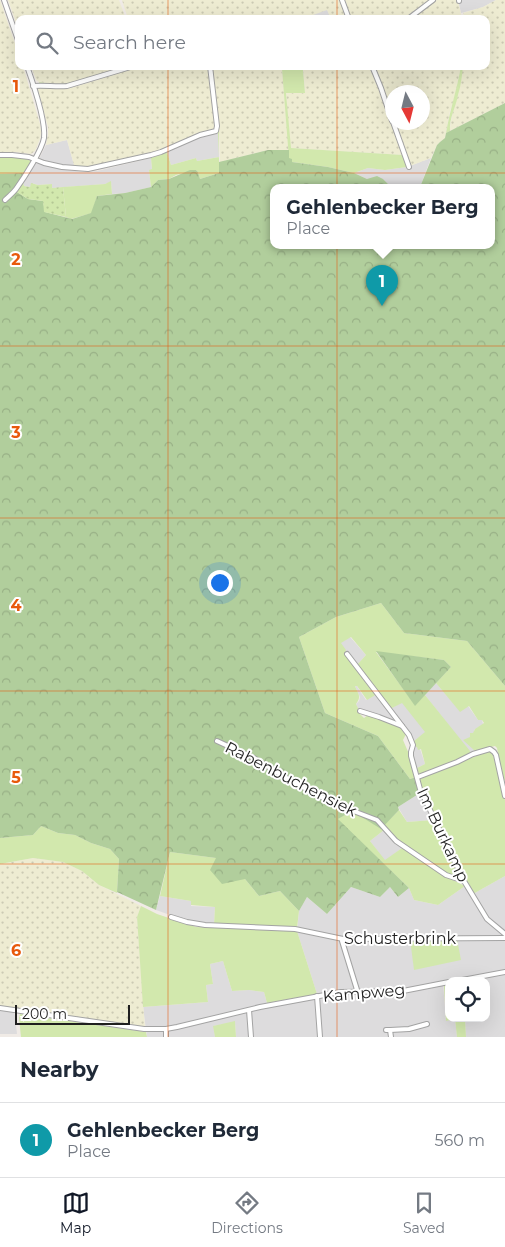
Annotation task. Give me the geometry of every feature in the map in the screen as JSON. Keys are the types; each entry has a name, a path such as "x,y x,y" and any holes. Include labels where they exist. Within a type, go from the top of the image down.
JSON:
{"street":[{"path":"4,0 15,32"},
{"path":"342,0 348,15"},
{"path":"413,15 433,0"},
{"path":"5,200 16,190 42,146 44,136 44,126 28,70"},
{"path":"33,86 67,86 121,70"},
{"path":"0,154 29,157 62,167 88,169 151,155 200,135 216,131 210,70"},
{"path":"374,70 385,99"},
{"path":"396,130 409,167"},
{"name":"Im Burkamp","path":"347,654 410,735 412,742 411,756 420,789 464,881 487,919 505,934"},
{"path":"360,711 402,726"},
{"name":"Rabenbuchensiek","path":"217,741 254,758 293,782 335,804 377,820 396,841 446,875 464,881"},
{"path":"418,778 488,749 494,752 505,796"},
{"name":"Schusterbrink","path":"171,916 187,922 204,925 295,929 343,939 505,938"},
{"path":"343,939 342,942 358,993"},
{"path":"479,977 505,972"},
{"name":"Kampweg","path":"0,1008 144,1029 166,1029 341,992 403,991 445,983"},
{"path":"317,996 320,1037"},
{"path":"249,1010 251,1037"},
{"path":"390,1037 388,1030 409,1029 427,1024"},
{"path":"166,1029 166,1037"}],"shaded area":[{"path":"0,0 15,43 15,70 24,70 41,132 35,151 31,154 0,152"},
{"path":"8,0 119,0 125,15 15,15 15,20"},
{"path":"122,0 339,0 345,15 329,15 327,10 313,15 127,15"},
{"path":"345,0 429,0 408,15 349,15 345,5 347,4"},
{"path":"437,0 458,0 461,15 417,15"},
{"path":"458,0 496,0 483,7 461,13"},
{"path":"496,0 505,0 505,103 450,131 462,70 490,70 490,15 464,15 463,13 483,7"},
{"path":"327,9 329,15 310,15"},
{"path":"32,70 113,70 82,80 56,85 36,80"},
{"path":"129,70 209,70 215,130 157,152 91,167 74,165 67,140 46,145 48,127 38,90 39,88 71,88"},
{"path":"212,70 282,70 289,150 268,150 220,162"},
{"path":"303,70 371,70 385,105 385,130 394,130 403,155 290,148 286,92 305,93"},
{"path":"375,70 460,70 445,138 437,145 431,158 410,166 398,130 430,130 430,85 385,85 385,93"},
{"path":"218,133 219,157 197,161 196,158 171,165 167,152 200,137"},
{"path":"67,140 74,165 72,167 40,159 46,145"},
{"path":"151,158 152,170 149,170 151,187 125,193 112,194 111,182 52,188 52,184 38,185 32,183 30,187 24,186 23,182 36,163 65,170 87,172"},
{"path":"431,158 421,184 388,184 383,179 367,179 354,173 368,168 385,170 407,167"},
{"path":"350,637 366,655 357,665 340,643"},
{"path":"436,683 460,711 468,706 478,720 482,720 483,724 474,730 476,752 470,754 425,695"},
{"path":"356,685 366,700 377,694 398,723 359,710 356,704 360,697"},
{"path":"402,702 426,732 414,741 390,709"},
{"path":"414,745 420,749 425,764 417,768 412,755"},
{"path":"420,793 433,820 407,822 398,807"},
{"path":"384,830 402,848 385,861 370,841"},
{"path":"33,858 63,862 82,871 99,885 141,906 137,917 145,1028 0,1006 0,864"},
{"path":"505,876 505,931 488,918 473,894"},
{"path":"465,886 486,920 503,934 501,937 410,936 410,939 505,940 505,970 469,977 445,977 445,982 443,983 445,1022 455,1022 457,1037 236,1037 235,1022 214,1026 215,1037 147,1037 143,1007 208,1002 206,985 213,984 210,964 223,961 232,991 249,990 264,992 268,1007 315,999 317,994 297,931 299,911 307,897 327,914 351,887 380,897 390,887 398,897 409,888 414,900 438,905"},
{"path":"160,896 191,901 191,906 215,907 214,925 187,921 156,910"},
{"path":"505,974 505,1037 466,1037 465,1022 490,1022 490,977"},
{"path":"0,1010 13,1012 17,1034 0,1034"}],"green space":[{"path":"113,70 128,70 64,89 41,88 39,82 56,85 82,80"},
{"path":"209,70 212,70 219,132 219,157"},
{"path":"282,70 303,70 305,93 286,93 291,148 403,155 407,167 385,170 368,168 354,173 292,162 289,159"},
{"path":"460,70 462,70 450,131 446,133 449,116"},
{"path":"505,103 505,686 467,641 404,633 381,603 336,617 299,637 325,713 378,736 410,779 416,777 420,793 398,807 399,810 381,829 352,811 338,819 409,888 398,897 390,887 380,897 351,887 327,914 307,897 299,911 280,891 259,896 245,879 222,884 210,870 216,858 170,852 156,910 117,892 119,859 110,849 75,835 58,833 41,826 33,835 0,838 0,174 24,173 20,179 23,182 17,192 28,199 43,201 45,212 72,219 91,213 97,196 125,193 151,187 158,180 169,179 190,170 196,170 200,179 219,173 219,162 268,150 289,150 289,158 292,159 292,162 328,167 354,173 367,179 377,176 388,184 270,184 270,249 495,249 495,184 421,184 437,145 445,138 446,133"},
{"path":"215,130 160,152 100,167 72,168 74,165 91,167 157,152"},
{"path":"167,152 171,165 196,158 197,161 219,157 219,173 200,179 196,170 176,175 169,179 158,180 151,187 149,170 152,169 151,158"},
{"path":"0,156 24,158 31,161 24,173 0,174"},
{"path":"111,181 112,194 97,196 92,213 71,219 66,217 63,187 105,184"},
{"path":"23,182 24,186 30,187 31,183 38,185 52,184 52,188 63,187 66,217 44,212 43,201 28,199 17,192"},
{"path":"381,603 404,633 467,641 505,686 505,780 503,781 497,748 495,746 475,751 463,740 470,737 470,733 473,733 475,729 484,723 482,720 478,720 469,706 460,712 436,683 451,667 444,660 376,652 415,705 425,695 470,751 470,754 419,775 417,768 425,764 421,749 418,750 414,745 414,741 425,732 402,703 390,709 357,665 366,655 351,637 341,643 346,650 345,653 377,694 367,700 357,686 355,686 359,697 356,704 358,712 364,718 368,715 401,727 407,732 403,740 416,777 410,779 378,736 325,713 299,637 336,617"},
{"path":"376,651 444,660 451,667 415,706"},
{"path":"486,752 493,754 505,800 505,876 473,894 461,873 419,784 420,779"},
{"path":"399,810 407,822 433,820 460,875 446,874 396,840 383,826"},
{"path":"352,811 384,830 370,841 385,860 402,848 445,876 465,886 438,905 414,900 409,888 337,819"},
{"path":"41,826 58,833 75,835 110,849 119,859 117,893 99,885 82,871 63,862 33,858 0,864 0,838 33,835"},
{"path":"170,852 216,858 245,879 259,896 280,891 299,911 297,928 214,925 215,907 191,905 191,901 160,896"},
{"path":"141,906 157,914 196,927 297,931 317,994 267,1003 264,992 249,990 232,991 223,961 210,964 213,984 206,985 208,1002 143,1007 137,917"},
{"path":"410,939 457,939 461,960 414,970"},
{"path":"20,1014 146,1032 147,1037 21,1037"},
{"path":"235,1021 236,1037 215,1037 213,1026"},
{"path":"455,1022 465,1022 466,1037 457,1037"}],"place":[{"name":"Gehlenbecker Berg","path":"382,306"}]}
